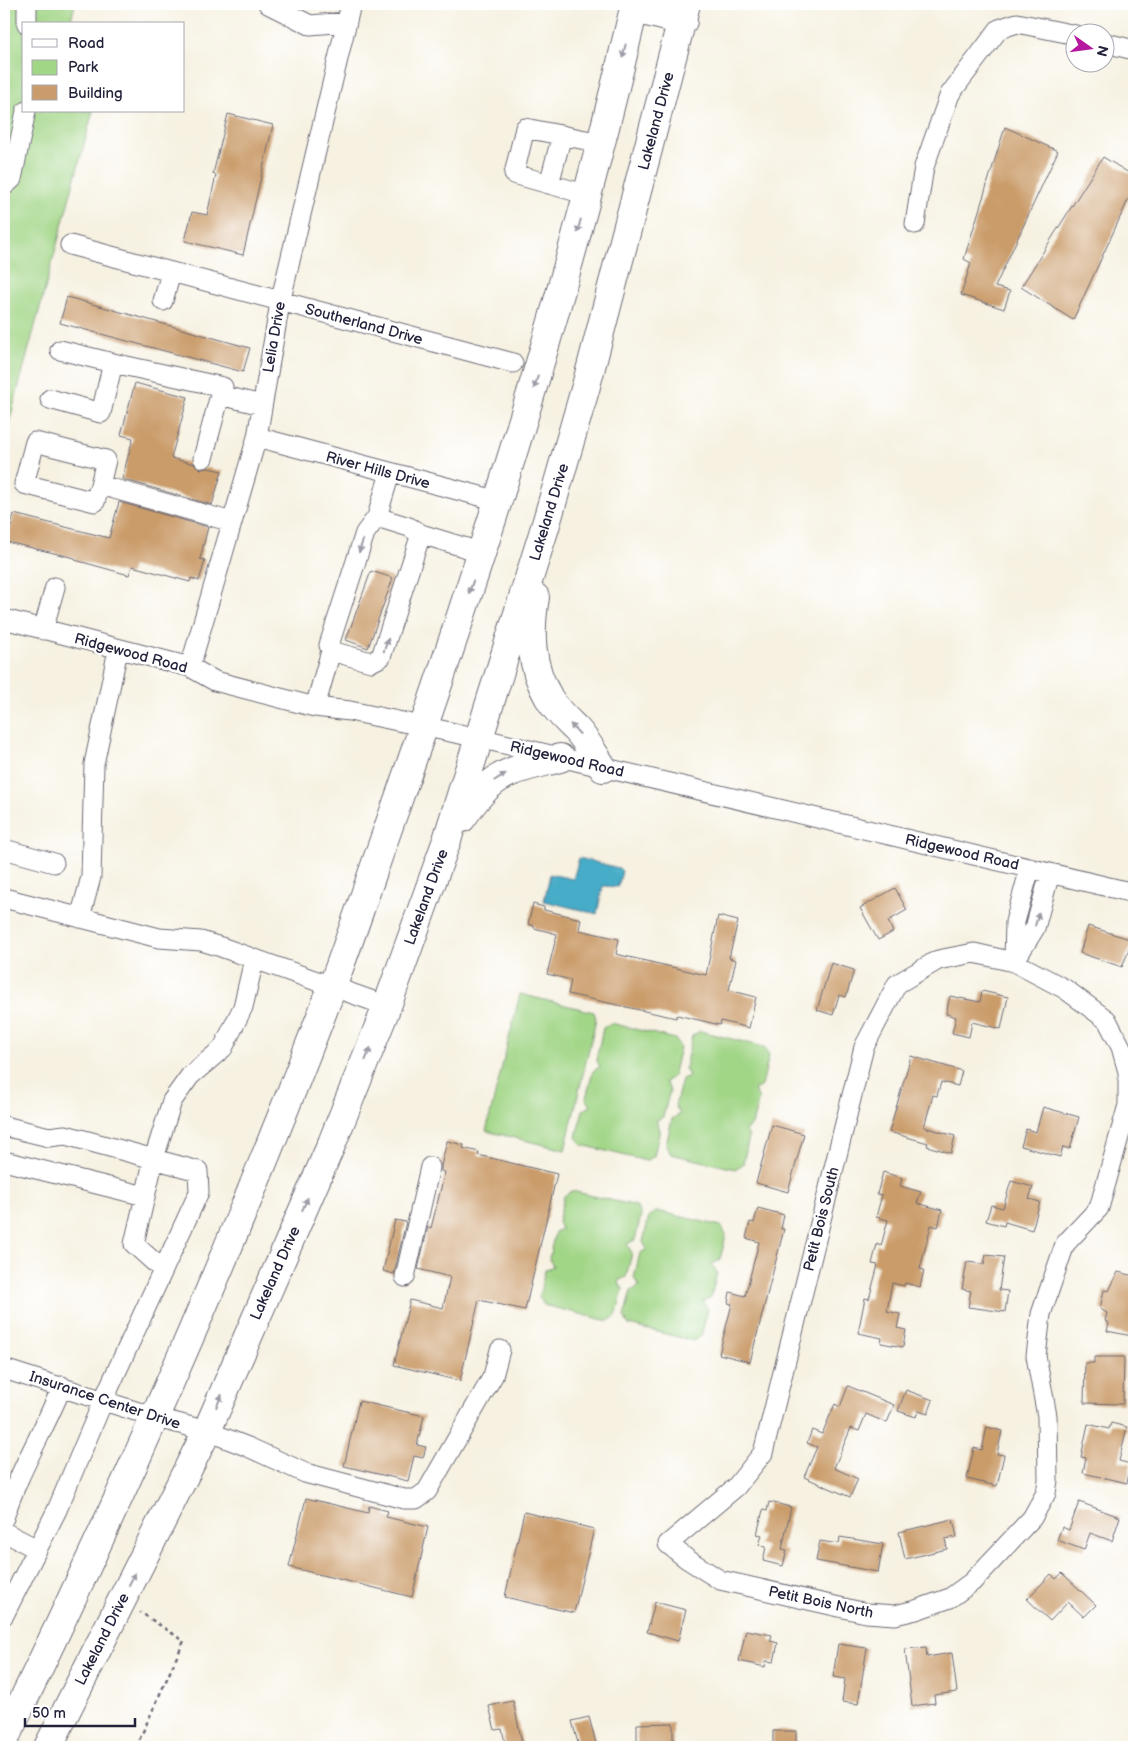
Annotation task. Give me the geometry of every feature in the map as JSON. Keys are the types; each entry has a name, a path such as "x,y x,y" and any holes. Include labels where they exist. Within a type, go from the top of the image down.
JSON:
{"highway":[{"path":"4,1740 62,1622 154,1417 263,1161 332,988 424,728 483,553 538,376 588,195 635,6 685,12"},
{"name":"Lakeland Drive","path":"48,1747 207,1431 332,1143 387,1006 447,840 546,524 586,386 685,12"},
{"path":"546,524 531,624 532,656 549,699 560,715 578,731 603,768"},
{"path":"447,840 479,793 492,782 507,772 560,758"}],"street":[{"path":"28,4 28,22"},
{"path":"268,4 310,25 347,22"},
{"name":"Lelia Drive","path":"190,667 256,437 280,303 351,4"},
{"path":"914,224 924,167 950,94 999,29 1017,23 1066,33"},
{"path":"1116,46 1134,50"},
{"path":"4,186 12,179 26,112"},
{"path":"588,195 514,174 525,128 600,143"},
{"path":"549,184 562,135"},
{"name":"Southerland Drive","path":"70,244 280,303 513,363"},
{"path":"163,301 170,272"},
{"path":"60,350 223,387 203,458"},
{"path":"50,399 101,413 113,363"},
{"path":"220,395 262,405"},
{"name":"River Hills Drive","path":"256,437 499,501"},
{"path":"315,707 331,651 329,645 365,533 376,517 390,473"},
{"path":"100,485 232,522"},
{"path":"376,517 409,527 421,534 483,553"},
{"path":"331,651 371,662 381,657 421,534"},
{"path":"43,630 55,587"},
{"name":"Ridgewood Road","path":"4,619 118,650 190,667 215,681 315,707 350,711 479,738 1134,892"},
{"path":"80,918 90,877 94,764 118,650"},
{"path":"4,849 54,863"},
{"path":"1014,962 1015,922 1030,868"},
{"path":"1014,962 1035,928 1050,873"},
{"path":"4,898 159,938 201,941 387,1006"},
{"name":"Petit Bois South","path":"668,1544 736,1487 764,1453 864,1047 897,984 938,960 974,953 1014,962"},
{"path":"163,1270 134,1244 154,1158 172,1101 190,1076 223,1048 244,1007 254,960"},
{"name":"Petit Bois North","path":"668,1544 687,1559 720,1580 866,1613 895,1615 950,1598 965,1588 991,1564 1032,1518 1046,1493 1048,1480 1047,1416 1036,1356 1041,1314 1065,1244 1099,1208 1128,1105 1128,1072 1122,1047 1106,1020 1065,989 1014,962"},
{"path":"4,1126 49,1137 65,1135 198,1171 200,1192 103,1401 57,1510 4,1615"},
{"path":"4,1161 145,1196"},
{"path":"405,1277 430,1167"},
{"name":"Insurance Center Drive","path":"4,1369 154,1417 207,1431 305,1473 404,1499 416,1499 427,1491 468,1423 493,1376 500,1350"},
{"path":"4,1518 19,1478 47,1424 62,1386"},
{"path":"4,1532 37,1549"}],"path":[{"path":"122,1600 184,1641 136,1747"}],"green space":[{"path":"4,4 75,4 70,22 22,22 22,112 93,112 4,441"},
{"path":"520,994 594,1012 596,1019 565,1150 486,1131"},
{"path":"611,1023 675,1039 680,1047 673,1077 665,1082 670,1090 663,1117 656,1121 660,1129 654,1156 646,1161 582,1145 576,1137 583,1110 591,1106 586,1098 593,1071 600,1067 596,1060 603,1028"},
{"path":"700,1031 764,1047 769,1055 762,1086 754,1090 759,1098 752,1125 745,1130 749,1137 743,1164 735,1169 671,1154 666,1145 672,1119 680,1114 675,1106 682,1079 689,1076 685,1068 692,1036"},
{"path":"572,1191 636,1206 641,1215 635,1240 627,1244 632,1253 626,1277 618,1281 623,1289 616,1316 608,1321 544,1305 539,1297 545,1270 553,1266 549,1258 555,1232 561,1229 558,1222 564,1196"},
{"path":"657,1211 721,1226 726,1235 720,1260 712,1264 717,1273 711,1297 703,1301 708,1309 701,1336 694,1341 629,1325 624,1317 631,1291 639,1286 634,1278 640,1253 647,1249 643,1242 649,1216"}],"water":[{"path":"579,858 619,868 622,871 618,887 603,886 597,914 544,901 550,874 573,879"}],"building":[{"path":"228,114 273,125 243,255 185,241 192,212 207,215 216,175 213,174"},
{"path":"1005,127 1058,151 995,287 1010,291 1004,309 961,295 971,263 964,259"},
{"path":"1103,157 1134,176 1134,187 1073,320 1021,287"},
{"path":"67,297 250,348 243,372 60,323"},
{"path":"135,383 188,397 171,458 194,464 201,469 208,468 222,471 212,505 122,479 133,438 121,435"},
{"path":"119,502 208,527 200,559 205,560 199,581 191,578 190,582 132,566 129,575 75,560 75,558 7,542 14,514 109,538"},
{"path":"371,571 393,578 368,648 346,640"},
{"path":"895,888 907,910 888,921 893,932 878,940 860,908"},
{"path":"533,904 544,907 544,910 581,919 579,930 619,939 616,954 706,975 718,916 738,921 729,958 736,960 729,990 756,997 749,1028 721,1021 720,1025 677,1015 676,1018 568,994 571,980 547,974 557,934 534,928 534,926 528,924"},
{"path":"1088,926 1133,940 1122,967 1080,953"},
{"path":"831,963 854,970 846,997 839,995 833,1015 817,1010"},
{"path":"982,991 1008,997 1001,1029 972,1022 969,1037 952,1033 956,1017 946,1014 950,996 980,1002"},
{"path":"911,1056 962,1071 958,1086 941,1082 937,1096 933,1095 924,1127 955,1136 951,1153 927,1146 928,1143 889,1132"},
{"path":"1043,1107 1079,1117 1070,1149 1063,1147 1060,1157 1021,1146 1026,1129 1036,1132"},
{"path":"772,1125 804,1134 788,1192 756,1183"},
{"path":"447,1141 464,1145 463,1148 479,1152 478,1155 557,1174 525,1310 479,1300 460,1381 394,1365 410,1300 443,1308 450,1277 418,1269 428,1227 431,1228 445,1172 441,1171 441,1166"},
{"path":"883,1172 902,1178 900,1186 921,1192 917,1203 942,1210 938,1227 931,1225 920,1269 924,1270 920,1287 905,1283 904,1286 892,1283 887,1311 900,1314 897,1328 906,1330 903,1347 881,1343 882,1338 858,1333 865,1298 869,1299 878,1265 872,1264 877,1244 881,1246 888,1220 876,1217 882,1195 877,1194"},
{"path":"1011,1181 1033,1187 1029,1199 1040,1202 1032,1230 1005,1222 1004,1226 986,1221 991,1205 1003,1208"},
{"path":"758,1208 784,1215 781,1229 784,1229 750,1362 719,1354 732,1304 728,1303 730,1292 745,1296 759,1242 746,1238 750,1222 754,1223"},
{"path":"395,1220 406,1222 394,1274 383,1271"},
{"path":"986,1255 1004,1257 999,1290 1008,1291 1005,1312 968,1307 971,1291 962,1289 967,1262 984,1264"},
{"path":"1118,1272 1134,1276 1132,1336 1107,1331 1109,1323 1105,1321 1107,1313 1100,1309 1104,1290 1109,1291"},
{"path":"1094,1357 1124,1357 1123,1404 1084,1403 1085,1363 1094,1363"},
{"path":"848,1386 894,1405 887,1423 866,1414 859,1431 851,1428 834,1468 858,1479 850,1497 804,1477 817,1447 807,1443 812,1430 822,1434 835,1404 840,1407"},
{"path":"906,1390 933,1400 928,1414 918,1411 916,1417 898,1411"},
{"path":"359,1401 424,1416 417,1445 426,1447 423,1458 414,1456 408,1481 344,1466"},
{"path":"1111,1423 1127,1427 1119,1461 1131,1464 1127,1483 1083,1473 1086,1458 1081,1457 1088,1424 1109,1429"},
{"path":"987,1427 1002,1431 997,1454 1004,1455 997,1486 967,1479 974,1448 982,1450"},
{"path":"306,1498 368,1513 369,1506 388,1511 386,1517 428,1527 412,1597 289,1567"},
{"path":"769,1502 791,1507 782,1549 787,1550 783,1566 763,1561 766,1547 759,1545 762,1535 757,1534 763,1510 767,1511"},
{"path":"1079,1502 1120,1517 1112,1541 1090,1533 1084,1550 1057,1540 1062,1527 1069,1530"},
{"path":"524,1512 594,1529 574,1613 505,1597"},
{"path":"953,1519 957,1537 945,1539 947,1549 905,1559 899,1532"},
{"path":"840,1537 883,1544 878,1572 816,1561 820,1541 839,1544"},
{"path":"1062,1573 1096,1605 1084,1617 1068,1602 1050,1621 1027,1599 1051,1574 1056,1579"},
{"path":"655,1602 686,1610 678,1641 647,1632"},
{"path":"746,1630 772,1635 770,1641 778,1643 774,1662 766,1661 765,1667 739,1661"},
{"path":"838,1644 867,1648 858,1704 842,1702 845,1679 833,1677"},
{"path":"926,1647 927,1657 952,1653 957,1692 934,1695 935,1703 912,1706 905,1649"},
{"path":"513,1701 523,1747 506,1747 502,1729 495,1730 489,1706"},
{"path":"589,1717 597,1747 579,1747 572,1721"},
{"path":"673,1723 673,1747 637,1747 637,1724"},
{"path":"773,1731 796,1731 796,1747 773,1747"}]}
